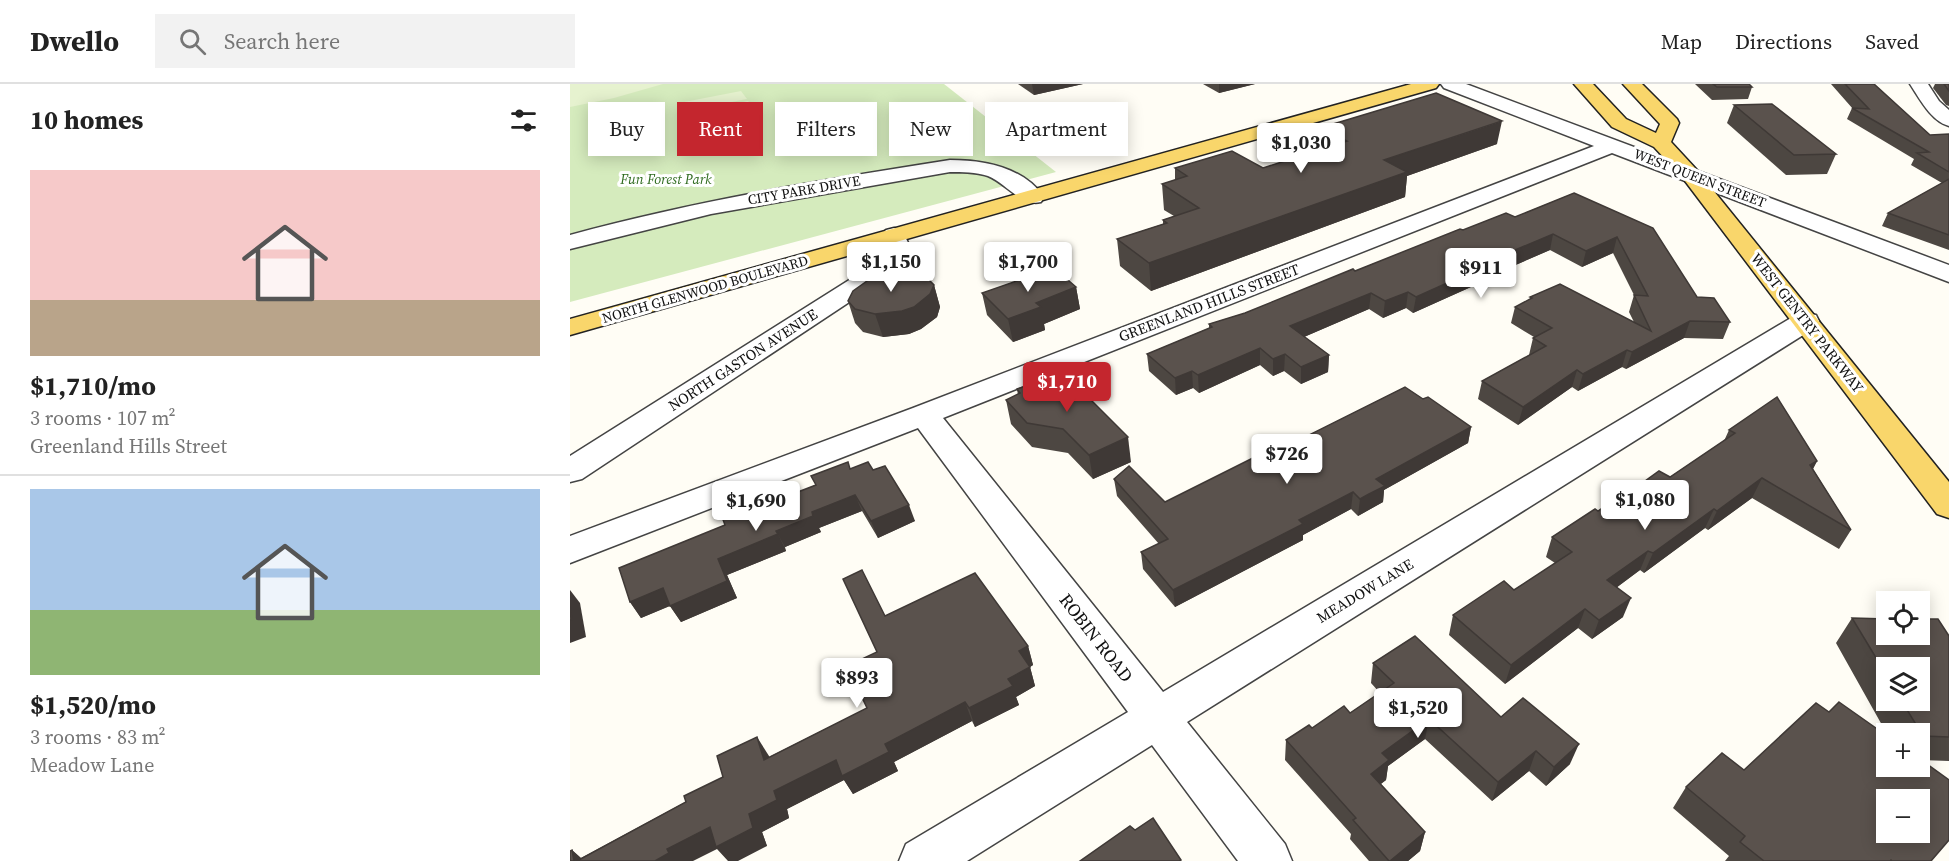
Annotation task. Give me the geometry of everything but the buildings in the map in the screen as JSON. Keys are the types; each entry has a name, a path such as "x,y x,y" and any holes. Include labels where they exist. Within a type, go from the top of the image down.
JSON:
{"main road":[{"name":"NORTH GLENWOOD BOULEVARD","path":"570,327 1430,84"},
{"name":"WEST GENTRY PARKWAY","path":"1583,84 1619,123 1661,143 1689,173 1949,506"},
{"path":"1632,84 1670,123 1661,143"}],"street":[{"name":"WEST QUEEN STREET","path":"1450,84 1689,173 1949,274"},
{"path":"1919,84 1933,105 1949,120"},
{"name":"GREENLAND HILLS STREET","path":"570,550 924,415 1613,145"},
{"name":"CITY PARK DRIVE","path":"570,242 663,219 808,188 950,166 972,166 997,171 1014,179 1033,197"},
{"name":"NORTH GASTON AVENUE","path":"570,471 863,282 893,256 898,247 894,236"},
{"name":"MEADOW LANE","path":"923,861 1806,321"},
{"name":"ROBIN ROAD","path":"924,415 1268,861"}],"green space":[{"name":"Fun Forest Park","path":"570,84 944,84 967,102 889,102 889,156 973,156 973,107 985,116 985,156 1036,156 1056,172 570,302"},
{"path":"570,84 663,84 614,98 570,107"},
{"path":"741,91 747,99 731,102 684,102"}]}
